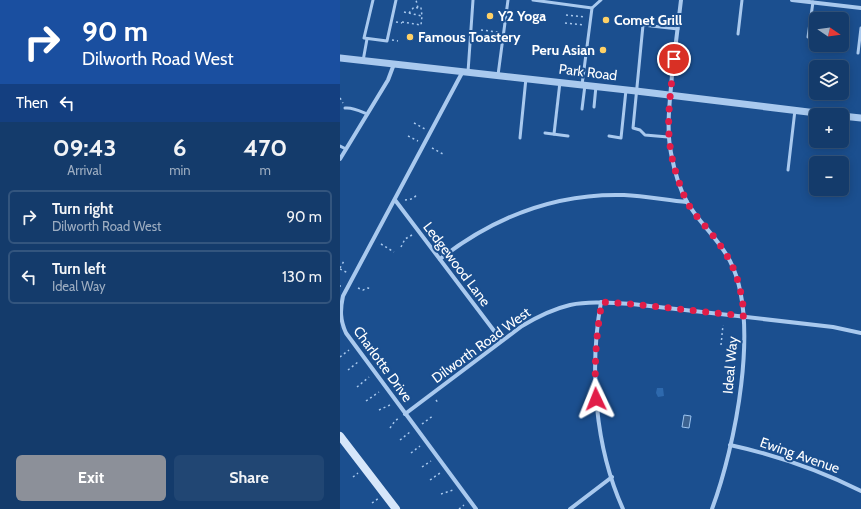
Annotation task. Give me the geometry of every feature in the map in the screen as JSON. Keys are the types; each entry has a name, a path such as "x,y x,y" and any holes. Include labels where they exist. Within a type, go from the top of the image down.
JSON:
{"main road":[{"path":"340,436 396,509"}],"street":[{"name":"Ideal Way","path":"681,0 668,116 668,138 674,165 687,202 720,244 733,266 742,297 744,316 742,375 738,407 730,445 712,509"},
{"path":"792,0 861,8"},
{"name":"Park Road","path":"340,58 466,71 809,112"},
{"path":"340,159 388,80 394,64"},
{"name":"Charlotte Drive","path":"466,71 344,296 340,310 341,320 346,333 476,509"},
{"path":"849,117 861,118"},
{"path":"440,259 474,235 495,223 552,202 612,195 650,197 687,202"},
{"name":"Ledgewood Lane","path":"395,200 501,340"},
{"path":"602,302 598,334 595,390 600,428 612,477 623,509"},
{"name":"Dilworth Road West","path":"405,414 501,340 533,320 570,305 602,302 632,304 833,327 861,333"},
{"name":"Ewing Avenue","path":"730,445 783,459 815,470 861,490"},
{"path":"570,509 612,477"}],"lane":[{"path":"363,61 367,39 364,38 373,0"},
{"path":"367,39 387,41 396,0"},
{"path":"466,71 473,0"},
{"path":"498,75 508,0"},
{"path":"533,0 556,1 592,8"},
{"path":"582,110 592,8 601,0"},
{"path":"738,34 742,0"},
{"path":"808,37 812,2"},
{"path":"668,138 645,136 640,130 633,128 636,91 643,25 678,29"},
{"path":"858,53 861,28"},
{"path":"520,138 526,78"},
{"path":"554,134 560,82"},
{"path":"594,107 596,86"},
{"path":"609,136 621,138 626,90"},
{"path":"345,108 357,110 367,114"},
{"path":"788,170 795,110"},
{"path":"545,133 568,136"},
{"path":"340,146 346,149"}],"path":[{"path":"402,22 421,25 421,8 418,8 416,0"},
{"path":"408,13 414,7 418,8"},
{"path":"404,12 422,16"},
{"path":"566,15 591,18"},
{"path":"565,23 590,26"},
{"path":"481,30 498,32"},
{"path":"414,123 425,129"},
{"path":"408,136 418,141"},
{"path":"432,148 443,154"},
{"path":"405,200 419,196"},
{"path":"401,247 405,239 412,235"},
{"path":"381,244 394,252"},
{"path":"344,261 340,269 348,273"},
{"path":"358,288 363,290 368,288 371,289"},
{"path":"721,344 723,325"},
{"path":"340,357 349,350"},
{"path":"348,370 358,362"},
{"path":"357,387 369,377"},
{"path":"366,401 379,392"},
{"path":"436,400 439,404"},
{"path":"379,410 387,408 390,405"},
{"path":"422,424 434,415"},
{"path":"390,428 399,418"},
{"path":"400,440 410,432"},
{"path":"411,453 420,446"},
{"path":"422,467 431,461"},
{"path":"353,477 360,472"},
{"path":"430,480 440,473"},
{"path":"441,494 453,490"},
{"path":"372,503 379,498"},
{"path":"459,509 464,505"}],"shaded area":[{"path":"657,388 663,388 664,396 658,397 656,393"},
{"path":"684,415 691,416 689,428 682,427"}],"place":[{"name":"Y2 Yoga","path":"490,16"},
{"name":"Comet Grill","path":"606,20"},
{"name":"Famous Toastery","path":"410,37"},
{"name":"Peru Asian","path":"603,50"}],"route":[{"path":"596,399 595,370 599,317 602,302 744,316 742,297 733,266 720,244 709,232 687,202 671,154 668,138 668,116 674,59"}]}
